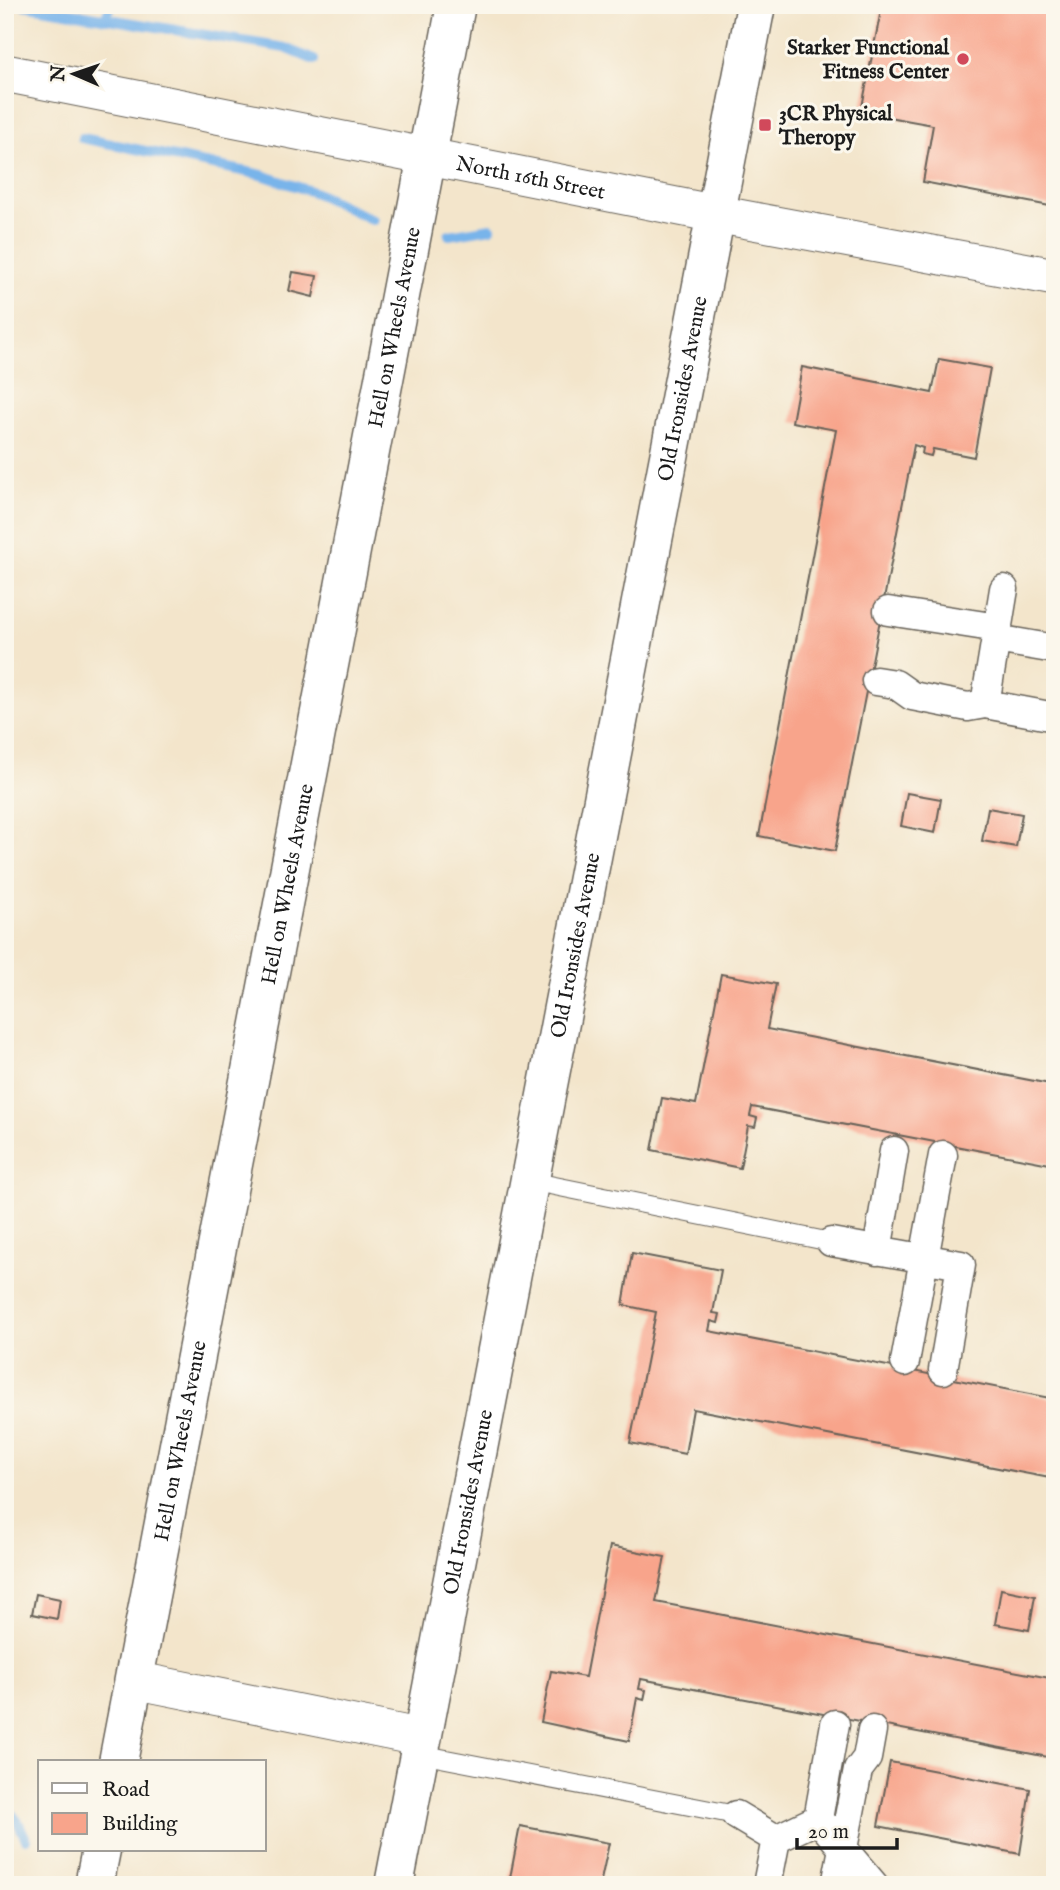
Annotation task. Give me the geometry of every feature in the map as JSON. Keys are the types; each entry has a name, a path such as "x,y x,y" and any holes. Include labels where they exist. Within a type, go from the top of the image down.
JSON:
{"street":[{"name":"Hell on Wheels Avenue","path":"118,1760 456,5"},
{"name":"Old Ironsides Avenue","path":"394,1885 756,5"},
{"name":"North 16th Street","path":"5,73 716,214 1055,277"},
{"path":"985,704 1004,589"},
{"path":"888,611 997,633 1055,649"},
{"path":"876,681 895,684 912,696 968,706 985,704 1055,717"},
{"path":"877,1251 894,1151"},
{"path":"905,1362 943,1155"},
{"path":"831,1242 961,1265 943,1370"},
{"path":"134,1680 421,1746"},
{"path":"818,1819 835,1724"},
{"path":"836,1885 858,1770 867,1758 872,1730"},
{"path":"736,1815 776,1839"},
{"path":"776,1839 818,1819"},
{"path":"818,1819 874,1885"},
{"path":"767,1885 776,1839"},
{"path":"94,1885 101,1852"}],"lane":[{"path":"530,1181 831,1242"},
{"path":"421,1746 736,1815"}],"building":[{"name":"Starker Functional Fitness Center","path":"882,5 1055,5 1055,207 923,182 933,125 861,112"},
{"path":"293,272 317,276 313,297 289,291"},
{"path":"939,359 990,368 974,457 933,449 931,456 922,454 923,448 914,445 835,851 759,836 836,430 792,422 802,367 932,393"},
{"path":"907,793 941,799 935,833 901,826"},
{"path":"988,808 1022,814 1016,847 982,841"},
{"path":"721,974 776,984 767,1029 1055,1085 1055,1165 752,1107 750,1116 757,1118 755,1127 748,1126 740,1168 652,1150 662,1098 696,1104"},
{"path":"632,1253 721,1270 713,1313 720,1314 718,1323 711,1321 709,1331 1055,1399 1055,1479 693,1409 685,1454 630,1443 656,1312 623,1305"},
{"path":"610,1546 665,1557 656,1602 1055,1679 1055,1717 1048,1757 641,1679 639,1689 646,1690 644,1700 637,1698 629,1741 541,1722 551,1671 585,1677"},
{"path":"1001,1589 1035,1596 1029,1630 995,1624"},
{"path":"36,1594 60,1599 57,1619 32,1614"},
{"path":"890,1762 1030,1789 1020,1854 878,1826"},
{"path":"520,1826 609,1843 600,1885 541,1885 510,1878"}],"waterway":[{"path":"24,5 285,48 314,60"},
{"path":"104,19 112,5"},
{"path":"82,138 262,175 316,193 373,220"},
{"path":"449,235 491,228"},
{"path":"5,1805 18,1822 26,1839"}],"place":[{"name":"Starker Functional Fitness Center","path":"963,59"},
{"name":"3CR Physical Theropy","path":"765,125"}]}
